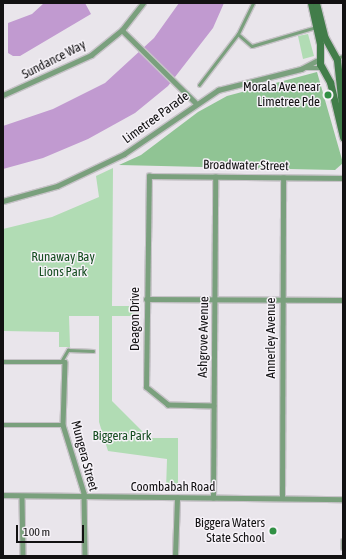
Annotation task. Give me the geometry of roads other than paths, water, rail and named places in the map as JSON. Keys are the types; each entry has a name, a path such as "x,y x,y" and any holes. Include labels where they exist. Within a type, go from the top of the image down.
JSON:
{"main road":[{"path":"310,3 316,27 320,58 342,130"},
{"path":"316,3 338,59 343,115"},
{"path":"320,58 338,59"},
{"path":"323,69 338,59"}],"street":[{"name":"Sundance Way","path":"3,95 91,55 122,30 140,4"},
{"path":"122,30 195,102"},
{"name":"Limetree Parade","path":"301,69 320,58"},
{"name":"Limetree Parade","path":"3,201 57,186 124,154 153,136 195,102 218,90 301,69 323,69"},
{"name":"Broadwater Street","path":"149,176 343,178"},
{"name":"Deagon Drive","path":"149,176 146,299 146,387 168,405 214,406"},
{"name":"Ashgrove Avenue","path":"213,498 215,177"},
{"name":"Annerley Avenue","path":"282,497 283,178"},
{"path":"146,299 343,300"},
{"path":"3,362 63,362"},
{"name":"Mungera Street","path":"63,362 62,425 85,497 85,556"},
{"path":"3,425 62,425"},
{"name":"Coombabah Road","path":"3,495 22,497 282,497 343,499"},
{"path":"22,497 23,556"},
{"path":"175,556 178,551 177,498"}],"lane":[{"path":"199,85 238,34 253,3"},
{"path":"238,34 252,46 316,27"},
{"path":"63,362 68,350 93,351"},
{"path":"343,540 343,548"}],"place":[{"name":"Morala Ave near Limetree Pde","path":"328,95"},
{"name":"Biggera Waters State School","path":"273,531"}],"park label":[{"name":"Runaway Bay Lions Park","path":"63,266"},
{"name":"Biggera Park","path":"122,436"}]}
